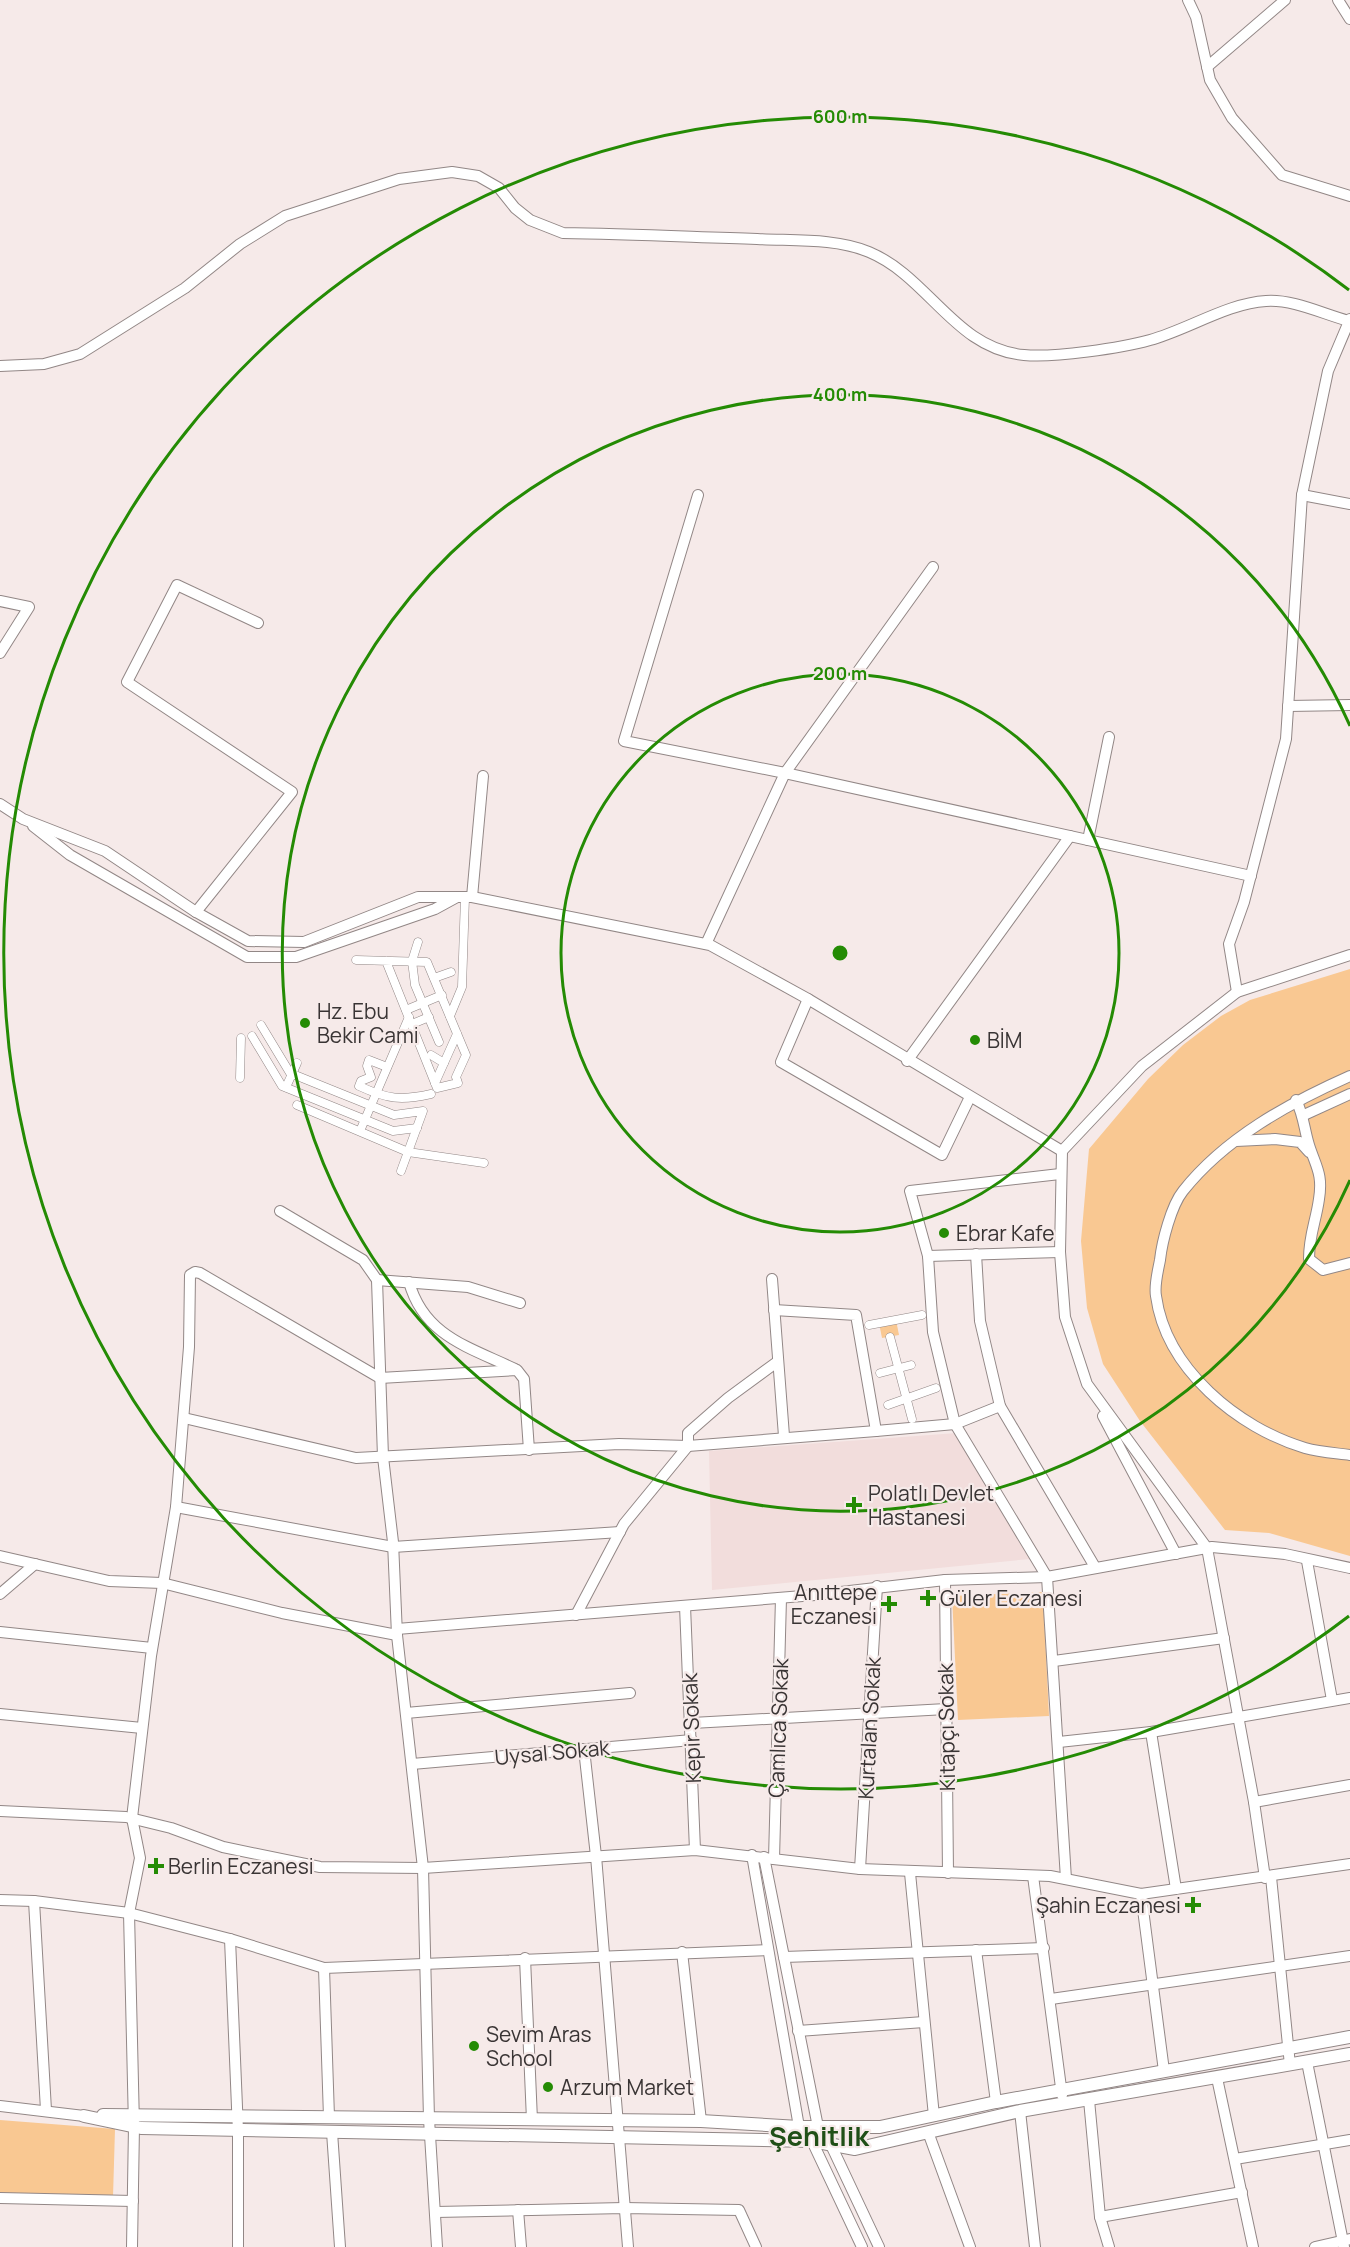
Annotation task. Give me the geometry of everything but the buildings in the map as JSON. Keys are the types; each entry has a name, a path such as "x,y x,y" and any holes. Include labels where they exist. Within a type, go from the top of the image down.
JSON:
{"street":[{"path":"1188,0 1196,17 1210,80 1232,118 1282,175 1350,196"},
{"path":"1207,67 1285,0"},
{"path":"1338,0 1350,18"},
{"path":"0,366 55,362 93,348 185,288 240,244 285,216 399,179 452,172 470,174 493,184 530,219 562,232 784,240 861,249 901,271 967,334 994,348 1015,354 1049,355 1150,340 1246,305 1265,301 1292,304 1349,320 1328,371 1302,495 1286,739 1251,876 1229,944 1237,992"},
{"path":"698,495 624,741 785,773 1251,876"},
{"path":"1302,495 1350,504"},
{"path":"706,944 785,773 933,567"},
{"path":"196,912 291,792 127,682 177,585 258,623"},
{"path":"0,601 29,607 0,653"},
{"path":"1288,706 1350,705"},
{"path":"1088,840 1109,737"},
{"path":"450,1016 462,987 465,897 483,776"},
{"path":"0,804 70,855 247,957 296,957 465,897"},
{"path":"23,819 105,851 196,912 248,941 304,942 418,897 465,897 706,944 808,999 1062,1151"},
{"path":"907,1060 1070,836"},
{"path":"418,942 412,961 415,985 437,1042 449,1052"},
{"path":"1176,1554 1086,1383 1065,1317 1060,1252 1062,1151 1142,1066 1237,992 1350,955"},
{"path":"356,960 427,962 466,1055 456,1077 458,1083 437,1088 386,961"},
{"path":"434,978 451,972"},
{"path":"360,1131 409,1017 423,1003 442,995"},
{"path":"808,999 782,1062 942,1155 970,1097"},
{"path":"409,1017 429,1017"},
{"path":"261,1025 292,1073 394,1115 423,1111 401,1171"},
{"path":"435,1083 457,1034"},
{"path":"252,1036 282,1086 393,1131 417,1128"},
{"path":"240,1078 241,1038"},
{"path":"437,1042 453,1043"},
{"path":"431,1054 444,1063"},
{"path":"371,1077 367,1066 369,1060 387,1067"},
{"path":"286,1087 297,1063"},
{"path":"1350,1076 1296,1100 1236,1141 1223,1150 1181,1193 1162,1242 1155,1294 1163,1327 1185,1367 1220,1402 1266,1432 1305,1448 1350,1455"},
{"path":"381,1081 371,1077 361,1081 359,1086 376,1094 404,1101 431,1094"},
{"path":"1304,1115 1350,1094"},
{"path":"1296,1100 1304,1115 1309,1144 1320,1171 1319,1200 1309,1236 1309,1259 1323,1270 1350,1263"},
{"path":"297,1104 408,1152 484,1163"},
{"path":"1236,1141 1275,1139 1300,1142 1314,1157"},
{"path":"1060,1174 910,1191 928,1256 933,1332 955,1424 1047,1577 1066,1879"},
{"path":"280,1211 363,1260 377,1280 383,1457 393,1547 397,1632 423,1868 429,2119 437,2247"},
{"path":"928,1256 1060,1252"},
{"path":"976,1254 980,1321 1000,1406 1095,1567"},
{"path":"132,2247 134,2120 129,1913 140,1858 132,1818 152,1648 176,1507 184,1418 189,1277 195,1272 380,1378 517,1370"},
{"path":"771,1279 784,1436"},
{"path":"377,1280 468,1287 498,1294 520,1303"},
{"path":"409,1282 420,1311 442,1334 517,1370 524,1379 529,1450"},
{"path":"774,1310 856,1315 876,1431"},
{"path":"869,1326 922,1315"},
{"path":"890,1337 912,1419"},
{"path":"576,1615 620,1532 688,1446 688,1433 728,1398 777,1362"},
{"path":"880,1373 911,1365"},
{"path":"1086,1383 1207,1548 1268,1878 1290,2065"},
{"path":"888,1405 936,1388"},
{"path":"184,1418 356,1458 619,1444 688,1446 784,1436 876,1431 955,1424 1000,1406"},
{"path":"176,1507 393,1547 620,1532"},
{"path":"0,1556 109,1581 162,1583 282,1613 397,1632 781,1598 945,1580 1047,1577 1207,1548 1285,1554 1307,1561 1350,1568"},
{"path":"1307,1561 1332,1700"},
{"path":"0,1594 35,1564"},
{"name":"Kitapçı Sokak","path":"945,1580 948,1873"},
{"name":"Kurtalan Sokak","path":"860,1869 877,1586"},
{"name":"Çamlıca Sokak","path":"763,1857 778,1718 781,1598"},
{"name":"Kepir Sokak","path":"685,1606 693,1740 695,1850"},
{"path":"0,1632 152,1648"},
{"path":"1054,1661 1224,1638"},
{"path":"406,1713 630,1693"},
{"path":"1059,1742 1151,1732 1350,1698"},
{"path":"692,1724 946,1709"},
{"path":"0,1714 142,1728"},
{"path":"1151,1732 1176,1889"},
{"name":"Uysal Sokak","path":"412,1764 693,1740"},
{"path":"584,1749 596,1856 616,2123 620,2139 628,2247"},
{"path":"1254,1802 1350,1785"},
{"path":"0,1811 132,1818 171,1828 223,1847 320,1867 423,1868 695,1850 910,1873 1066,1879 1142,1894 1268,1878 1350,1864"},
{"path":"763,1857 768,1950 799,2127 812,2141 862,2247"},
{"path":"763,1857 818,2127 831,2145 879,2247"},
{"path":"910,1873 934,2116"},
{"path":"1033,1876 1064,2090 1060,2105"},
{"path":"1142,1894 1164,2071"},
{"path":"0,1900 34,1901 129,1913 230,1939 324,1968 525,1958 768,1950"},
{"path":"34,1901 46,2110"},
{"path":"230,1939 238,2131 238,2247"},
{"path":"784,1957 1044,1948"},
{"path":"976,1950 996,2102"},
{"path":"682,1952 701,2121"},
{"path":"1051,1999 1350,1956"},
{"path":"525,1958 532,2120"},
{"path":"324,1968 329,2117"},
{"path":"798,2031 924,2022"},
{"path":"134,2120 329,2117 616,2123 701,2121 799,2127 880,2127 996,2102 1350,2037"},
{"path":"0,2106 238,2131 812,2141 855,2149 1020,2111 1217,2079 1350,2054"},
{"path":"1307,2062 1345,2242 1315,2247"},
{"path":"1217,2079 1253,2247"},
{"path":"1089,2100 1100,2217 1109,2247"},
{"path":"1020,2111 1035,2247"},
{"path":"332,2132 340,2247"},
{"path":"928,2132 970,2247"},
{"path":"1235,2159 1350,2140"},
{"path":"1100,2217 1242,2192"},
{"path":"0,2198 133,2201"},
{"path":"436,2212 624,2208 739,2210 756,2247"},
{"path":"518,2210 520,2247"}],"shaded area":[{"path":"1350,969 1350,1556 1269,1533 1225,1530 1140,1421 1103,1364 1087,1308 1081,1241 1089,1149 1148,1079 1183,1045 1221,1016 1250,1000"},
{"path":"896,1320 899,1335 882,1338 879,1323"},
{"name":"Polatlı Devlet Hastanesi","path":"957,1433 1030,1559 712,1590 709,1451"},
{"path":"1043,1592 1049,1716 958,1720 952,1596"},
{"path":"0,2120 115,2129 113,2197 0,2196"}],"place":[{"name":"Hz. Ebu Bekir Cami","path":"305,1023"},
{"name":"BİM","path":"975,1040"},
{"name":"Ebrar Kafe","path":"944,1233"},
{"name":"Polatlı Devlet Hastanesi","path":"854,1505"},
{"name":"Güler Eczanesi","path":"928,1598"},
{"name":"Anıttepe Eczanesi","path":"889,1604"},
{"name":"Berlin Eczanesi","path":"156,1866"},
{"name":"Şahin Eczanesi","path":"1193,1905"},
{"name":"Sevim Aras School","path":"474,2046"},
{"name":"Arzum Market","path":"548,2087"}],"district":[{"name":"Şehitlik","path":"819,2135"}]}
